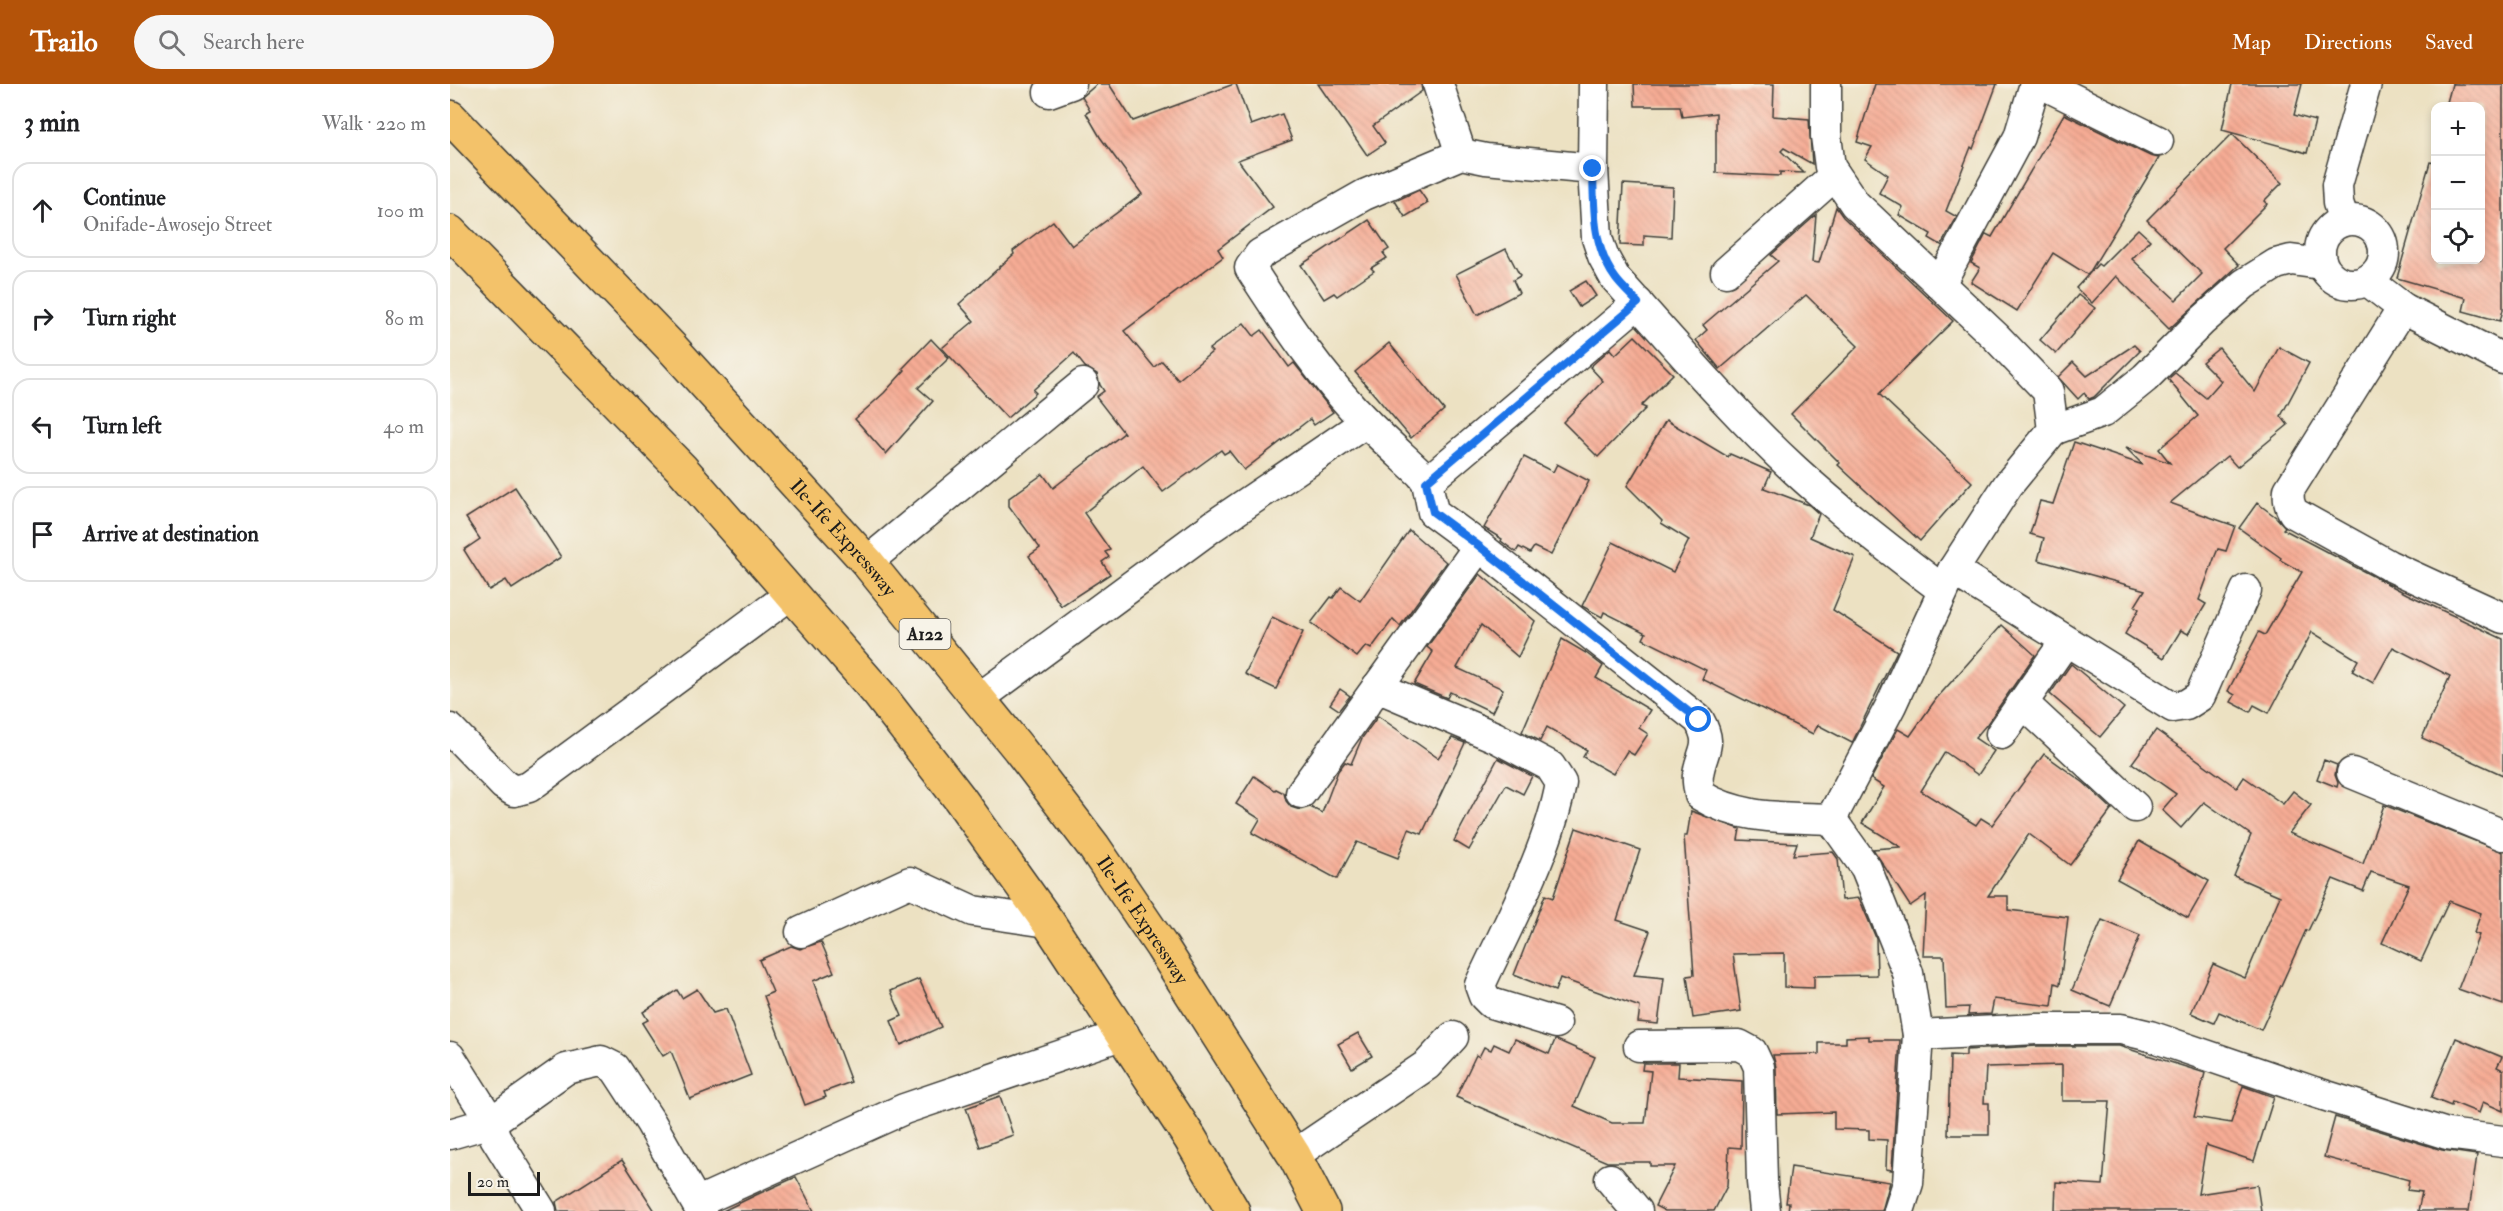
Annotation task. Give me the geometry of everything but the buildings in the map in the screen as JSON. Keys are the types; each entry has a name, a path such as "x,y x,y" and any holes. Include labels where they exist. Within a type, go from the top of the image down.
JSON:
{"highway":[{"name":"Ile-Ife Expressway","path":"450,117 673,349 867,562 978,699 1094,847 1162,947 1294,1155 1323,1211"},
{"path":"450,232 682,469 878,693 960,799 1048,922 1124,1034 1233,1211"}],"street":[{"path":"1438,84 1461,154"},
{"path":"1594,84 1593,169 1597,238 1603,256 1615,278 1738,413 1795,470 1881,543 2066,642 2173,707 2186,705 2200,696 2247,590"},
{"path":"1826,84 1826,136 1830,168 1855,204 1996,337 2048,391 2053,430"},
{"path":"1940,284 2019,137 2035,84"},
{"path":"2043,84 2158,141"},
{"path":"2344,220 2338,204 2337,185 2366,84"},
{"path":"1593,169 1486,159 1461,154 1364,195 1260,254 1250,268 1306,350 1366,422 1421,474 1426,482 1433,512 1699,720 1706,731 1708,745 1698,776 1700,795 1714,804 1760,816 1831,819"},
{"path":"1726,272 1835,175"},
{"path":"2344,220 2363,221 2378,232 2384,249 2381,267 2368,280 2350,285 2332,278 2321,264 2319,245 2328,229 2344,220"},
{"path":"1831,819 1891,705 1948,580 2008,485 2053,430 2103,412 2145,378 2202,321 2252,279 2276,264 2291,260 2321,264"},
{"path":"2368,280 2403,308 2503,359"},
{"path":"1426,482 1638,303"},
{"path":"2403,308 2289,490 2290,507 2294,513 2388,565 2503,618"},
{"path":"867,562 1083,384"},
{"path":"978,699 1213,526 1366,422"},
{"path":"1301,793 1479,546"},
{"path":"450,729 504,785 514,791 529,787 791,594"},
{"path":"2001,734 2066,642"},
{"path":"1377,687 1495,736 1550,766 1561,783 1557,806 1540,853 1480,985 1484,996 1491,1002 1556,1023"},
{"path":"2023,703 2134,807"},
{"path":"2352,773 2503,835"},
{"path":"1831,819 1866,868 1908,973 1918,1035 1908,1183 1899,1211"},
{"path":"801,932 910,882 973,910 1048,922"},
{"path":"1918,1035 2037,1029 2121,1029 2150,1036 2314,1092 2448,1134 2503,1141"},
{"path":"450,1134 491,1122 566,1069 601,1060 615,1068 700,1206 904,1109 1124,1034"},
{"path":"1294,1155 1427,1065 1453,1037"},
{"path":"1639,1046 1739,1045 1752,1052 1759,1067 1762,1182 1766,1211"},
{"path":"450,1057 491,1122 495,1137 541,1211"},
{"path":"1610,1179 1637,1211"}],"route":[{"path":"1593,169 1597,238 1603,256 1615,278 1638,303 1426,482 1428,497 1433,512 1528,584 1594,639 1699,720"}]}
